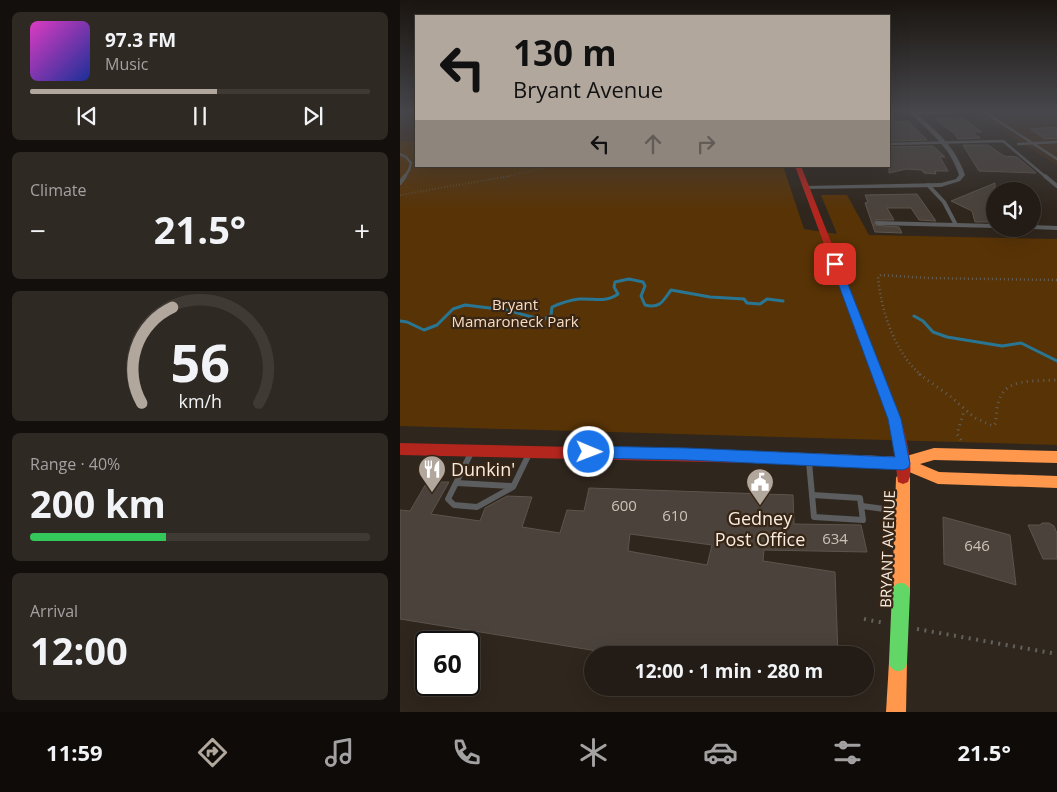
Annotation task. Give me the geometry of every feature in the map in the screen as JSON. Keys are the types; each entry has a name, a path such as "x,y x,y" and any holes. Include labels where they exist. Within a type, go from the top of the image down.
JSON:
{"street":[{"path":"806,188 951,183 961,177 961,169 946,144"},
{"name":"BRYANT AVENUE","path":"798,167 895,419 903,464 904,512 896,712"},
{"path":"400,449 687,454 808,459 903,464 938,478 1057,482"},
{"path":"903,464 934,454 1057,457"}],"lane":[{"path":"1006,144 1057,186"},
{"path":"1034,144 1057,159"},
{"path":"400,154 408,156 411,161 411,168 400,183"},
{"path":"928,185 944,202 956,225"},
{"path":"877,223 986,226"},
{"path":"1041,227 1057,228"},
{"path":"473,450 448,499 454,505 477,508 513,486 530,451"},
{"path":"808,459 814,517 863,520 860,498 813,495"},
{"path":"457,483 513,486"},
{"path":"862,506 904,512"}],"path":[{"path":"400,195 511,176 547,167"},
{"path":"1057,280 927,278 881,275 878,277 883,308 910,366 951,397 964,411 986,425 993,426 996,423 996,406 1003,390 1019,382 1057,380"},
{"path":"964,411 957,434 968,455"},
{"path":"864,619 893,624"},
{"path":"912,628 1057,654"}],"shaded area":[{"path":"1024,144 1057,144 1057,165"}],"green space":[{"name":"Bryant Mamaroneck Park","path":"400,144 415,144 415,167 783,167 804,229 837,234 821,195 847,195 869,235 1057,239 1057,445 400,426"}],"building":[{"path":"963,145 988,145 1004,156 1017,157 1036,173 979,171"},
{"path":"933,146 945,157 940,157 948,171 935,171 936,174 924,173 922,170 906,169 889,173 890,147"},
{"path":"986,187 986,222 975,222 972,211 951,201"},
{"path":"917,194 936,221 919,220 911,208 887,208 894,220 876,220 874,225 899,227 902,233 875,232 865,203 868,202 865,195"},
{"path":"427,482 449,482 431,514 480,521 485,508 507,496 532,497 522,527 560,533 567,510 584,511 589,488 793,495 794,524 861,525 867,552 764,550 763,561 835,572 838,646 584,646 584,649 400,619 400,510 410,511","holes":["630,534 712,545 707,565 628,551"]},
{"path":"943,517 1010,535 1016,585 944,564"},
{"path":"1042,523 1049,523 1054,526 1057,533 1057,559 1043,559 1028,525 1040,525"}],"waterway":[{"path":"400,321 407,322 424,330 437,325 453,309 465,305 506,310 543,320 551,315 552,307 565,302 579,299 613,297 618,294 614,287 615,282 629,279 643,282 645,286 641,296 645,305 650,306 661,303 671,290 710,297 744,299 747,303 760,304 767,299 783,301"},
{"path":"914,316 923,321 933,332 947,337 1002,346 1021,343 1057,361"}],"traffic: slow":[{"path":"753,457 903,463 934,454 1057,457"},
{"path":"903,463 938,478 1057,482"},
{"path":"901,592 903,478"},
{"path":"896,712 898,662"}],"traffic: jam":[{"path":"798,167 895,419 903,463 903,478"},
{"path":"400,449 753,457"}],"traffic: fast":[{"path":"898,662 901,592"}],"place":[{"name":"Dunkin'","path":"432,493"},
{"name":"Gedney Post Office","path":"760,506"}],"route":[{"path":"589,452 687,454 903,464 895,419 835,264"}]}
